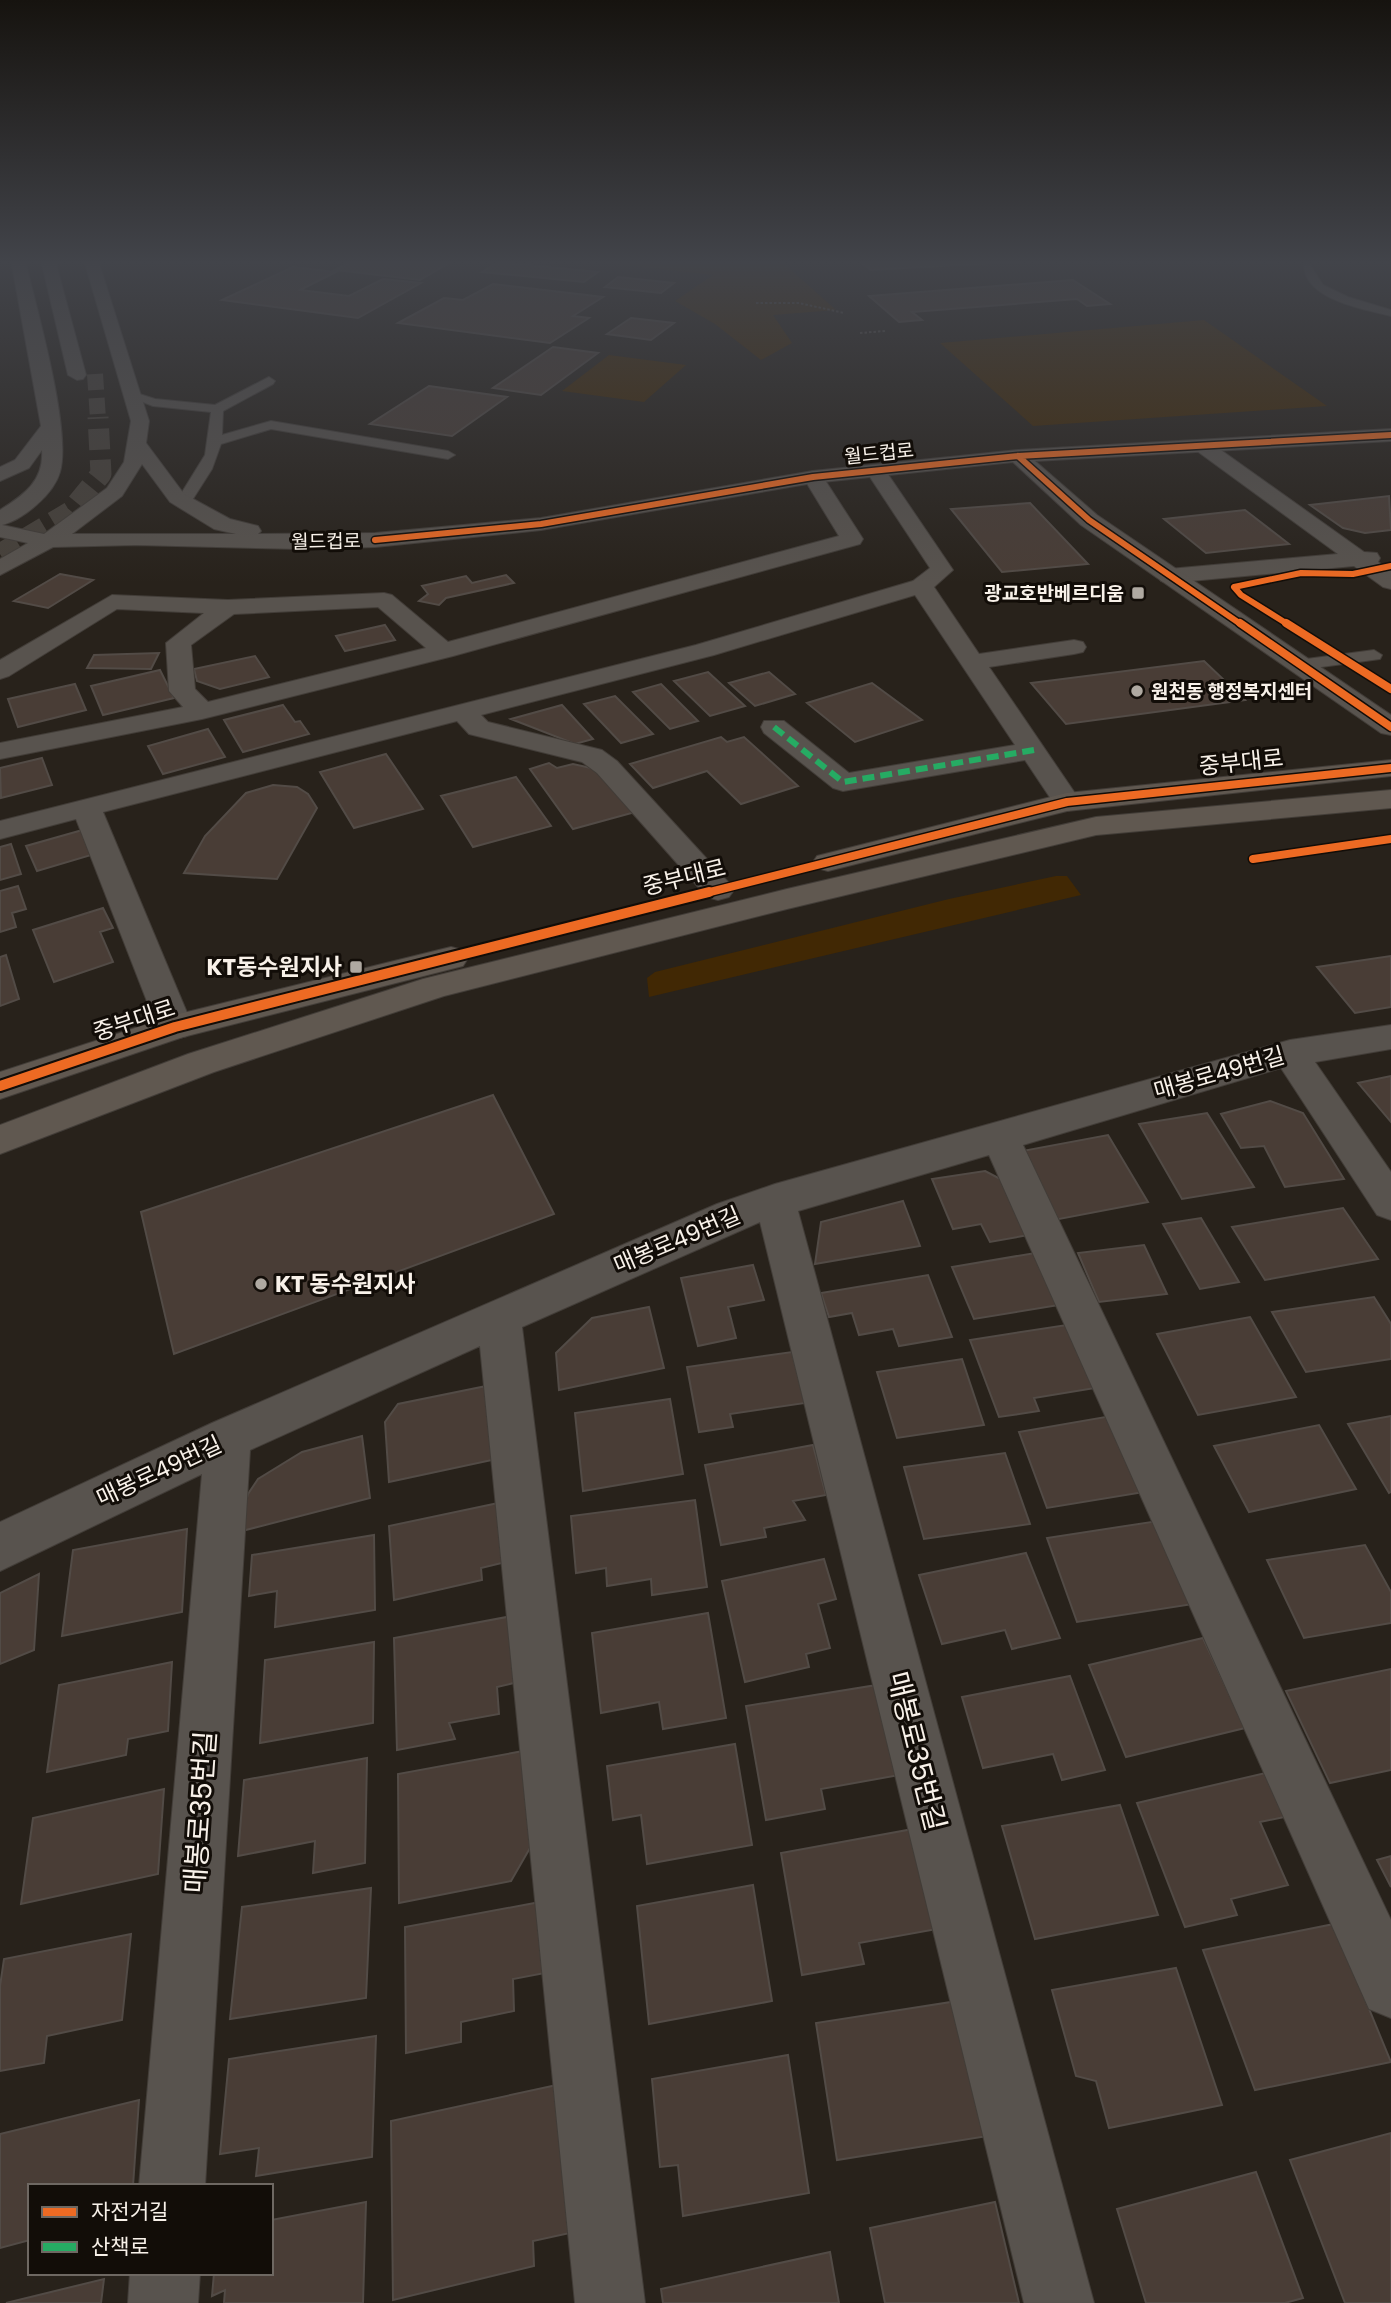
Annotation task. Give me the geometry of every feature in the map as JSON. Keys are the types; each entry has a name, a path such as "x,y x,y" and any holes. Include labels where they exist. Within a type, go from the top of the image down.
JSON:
{"main road":[{"name":"중부대로","path":"0,1086 175,1027 1067,802 1391,768"},
{"name":"중부대로","path":"0,1140 201,1063 435,988 787,899 1096,826 1391,799"}],"street":[{"path":"5,511 38,494 52,470 51,425 39,367"},
{"path":"75,367 77,375"},
{"path":"0,568 48,541 115,492 134,462 140,421 123,367"},
{"path":"0,475 22,464 51,425"},
{"name":"월드컵로","path":"0,531 48,541 136,538 300,542 388,539 516,527 813,477 1018,456 1391,435"},
{"path":"137,443 177,498 222,524 300,542"},
{"path":"1204,447 1391,582"},
{"path":"1018,456 1089,520 1391,727"},
{"path":"0,830 705,650 921,586 942,570 876,471"},
{"path":"0,751 202,711 444,651 852,539 813,477"},
{"name":"월드컵로","path":"5,511 76,521 136,538"},
{"path":"1169,576 1391,555"},
{"path":"921,586 1067,802"},
{"path":"0,671 112,603 228,607 384,600 444,651"},
{"path":"202,711 182,691 178,643 228,607"},
{"path":"973,662 1074,647"},
{"path":"462,712 479,728 592,756 718,890"},
{"path":"774,727 843,782 1034,750"},
{"path":"87,809 175,1027"},
{"name":"매봉로49번길","path":"0,1546 228,1438 731,1215 999,1135 1290,1053 1391,1038"},
{"path":"1290,1053 1391,1204"},
{"path":"999,1135 1391,1987"},
{"name":"매봉로35번길","path":"775,1200 1059,2303"},
{"path":"499,1319 611,2303"},
{"name":"매봉로35번길","path":"172,2184 228,1438"},
{"path":"163,2303 165,2275"}],"lane":[{"path":"131,393 153,402 216,409 269,381"},
{"path":"184,502 187,491 205,469 216,441 216,409"},
{"path":"216,441 271,425 448,455"},
{"path":"1299,665 1374,655"}],"shaded area":[{"path":"593,367 683,367 644,402 562,391"},
{"path":"967,367 1272,367 1327,406 1033,426"},
{"path":"1056,876 1067,876 1081,895 649,997 647,978 655,972 949,899"}],"building":[{"path":"523,367 578,367 541,395 493,388"},
{"path":"429,386 507,397 452,436 370,424"},
{"path":"1389,496 1391,530 1365,533 1343,528 1310,505"},
{"path":"1030,503 1088,564 1002,572 951,509"},
{"path":"1245,510 1289,544 1206,553 1164,519"},
{"path":"60,574 93,580 48,608 14,601"},
{"path":"506,575 514,583 446,598 439,605 419,601 428,594 422,586 466,576 472,583"},
{"path":"385,625 395,640 345,651 336,636"},
{"path":"159,653 151,669 87,668 94,655"},
{"path":"255,656 269,677 220,689 197,681 194,669"},
{"name":"원천동 행정복지센터","path":"1204,661 1245,700 1066,724 1031,683"},
{"path":"160,670 174,698 103,715 91,686"},
{"path":"708,672 745,706 710,716 674,681"},
{"path":"769,672 795,694 755,706 729,683"},
{"path":"872,683 922,720 855,742 807,703"},
{"path":"75,684 86,710 18,727 8,699"},
{"path":"661,684 698,721 670,729 633,692"},
{"path":"615,696 653,734 621,743 584,704"},
{"path":"283,705 295,722 300,721 309,734 243,752 224,720"},
{"path":"562,705 593,739 575,744 511,719"},
{"path":"208,729 225,757 163,774 148,746"},
{"path":"721,737 727,742 744,737 798,786 741,804 707,771 653,788 630,764"},
{"path":"386,754 423,809 354,828 320,772"},
{"path":"42,758 52,785 1,798 0,768"},
{"path":"549,763 557,768 573,764 600,770 639,811 573,829 530,769"},
{"path":"516,777 551,826 473,847 441,796"},
{"path":"273,785 297,787 308,794 317,808 277,879 184,873 205,836 246,793"},
{"path":"86,829 98,853 37,871 26,846"},
{"path":"11,844 21,874 0,880 0,847"},
{"path":"18,886 26,909 12,913 16,927 0,932 0,891"},
{"path":"103,908 113,928 100,932 113,962 54,982 33,930"},
{"path":"6,955 19,999 0,1006 0,957"},
{"path":"1391,956 1391,1007 1355,1013 1317,967"},
{"path":"1391,1076 1391,1122 1358,1083"},
{"name":"KT 동수원지사","path":"493,1095 554,1214 174,1354 141,1212"},
{"path":"1270,1101 1303,1113 1344,1179 1285,1187 1264,1146 1241,1148 1221,1114"},
{"path":"1207,1113 1254,1187 1182,1199 1139,1124"},
{"path":"1108,1135 1148,1202 1054,1220 1017,1152"},
{"path":"985,1171 1010,1184 1034,1234 990,1242 981,1224 953,1229 932,1179"},
{"path":"903,1201 920,1246 815,1264 821,1222"},
{"path":"1343,1208 1378,1259 1265,1280 1232,1227"},
{"path":"1201,1218 1239,1282 1200,1289 1163,1224"},
{"path":"1144,1245 1167,1294 1099,1302 1078,1253"},
{"path":"1041,1252 1065,1304 974,1319 952,1267"},
{"path":"753,1265 764,1300 728,1307 736,1338 698,1346 681,1278"},
{"path":"928,1275 952,1337 899,1346 893,1329 859,1335 852,1313 829,1317 821,1293"},
{"path":"1374,1297 1391,1324 1391,1359 1306,1372 1272,1312"},
{"path":"649,1307 664,1368 559,1390 556,1353 592,1318"},
{"path":"1250,1317 1296,1397 1198,1415 1157,1334"},
{"path":"1073,1324 1101,1387 1034,1398 1039,1411 999,1417 970,1340"},
{"path":"792,1352 805,1403 730,1414 733,1427 699,1432 687,1367"},
{"path":"962,1359 984,1425 897,1438 877,1372"},
{"path":"496,1384 506,1457 389,1482 385,1422 398,1404"},
{"path":"670,1399 683,1474 583,1491 575,1413"},
{"path":"1111,1416 1144,1492 1047,1508 1019,1432"},
{"path":"1391,1416 1391,1492 1389,1493 1348,1424"},
{"path":"1319,1425 1356,1489 1249,1512 1214,1446"},
{"path":"362,1436 370,1498 242,1531 242,1515 248,1494 258,1479 302,1452"},
{"path":"813,1445 826,1495 793,1501 805,1520 764,1528 766,1537 721,1545 705,1465"},
{"path":"1005,1453 1030,1524 924,1539 904,1467"},
{"path":"695,1500 707,1587 652,1595 651,1579 607,1586 606,1568 576,1573 571,1516"},
{"path":"503,1502 510,1561 481,1568 482,1580 394,1600 389,1526"},
{"path":"1158,1521 1193,1604 1077,1622 1047,1538"},
{"path":"187,1529 182,1612 62,1636 73,1550"},
{"path":"374,1535 375,1610 275,1627 277,1591 249,1596 252,1555"},
{"path":"1365,1545 1391,1592 1391,1623 1304,1638 1267,1560"},
{"path":"1026,1553 1060,1638 1012,1649 1005,1630 942,1644 919,1575"},
{"path":"824,1559 836,1599 818,1604 830,1648 806,1654 809,1667 745,1682 722,1581"},
{"path":"39,1574 34,1650 0,1664 0,1593"},
{"path":"708,1613 726,1718 663,1729 659,1702 601,1713 592,1633"},
{"path":"512,1616 518,1682 497,1687 499,1714 449,1723 455,1739 397,1750 394,1638"},
{"path":"1203,1638 1245,1728 1126,1757 1089,1665"},
{"path":"374,1642 373,1723 260,1743 265,1660"},
{"path":"172,1662 168,1731 128,1739 126,1755 47,1772 59,1685"},
{"path":"1391,1669 1391,1770 1330,1783 1286,1691"},
{"path":"1070,1676 1105,1770 1062,1780 1053,1754 983,1768 962,1697"},
{"path":"883,1684 905,1774 821,1789 825,1809 766,1820 746,1706"},
{"path":"735,1744 752,1845 647,1864 641,1815 613,1820 607,1766"},
{"path":"523,1751 530,1848 511,1881 399,1903 398,1774"},
{"path":"367,1758 365,1863 313,1873 315,1841 238,1856 244,1780"},
{"path":"1274,1771 1294,1815 1260,1822 1288,1885 1231,1899 1237,1915 1185,1927 1137,1803"},
{"path":"164,1789 158,1874 21,1904 33,1818"},
{"path":"1120,1805 1158,1915 1035,1939 1002,1826"},
{"path":"913,1829 937,1929 859,1943 864,1964 802,1975 781,1853"},
{"path":"1391,1856 1391,1887 1377,1860"},
{"path":"753,1885 772,2001 649,2024 637,1906"},
{"path":"371,1888 366,1998 230,2019 242,1907"},
{"path":"540,1902 545,1973 513,1979 514,2011 461,2022 461,2042 406,2053 405,1927"},
{"path":"1334,1924 1391,2062 1255,2090 1203,1950"},
{"path":"131,1934 122,2020 47,2036 44,2063 0,2071 0,1986 4,1959"},
{"path":"1176,1968 1222,2105 1109,2128 1096,2081 1076,2076 1052,1990"},
{"path":"964,2000 994,2135 837,2160 816,2023"},
{"path":"376,2036 372,2157 256,2176 259,2148 220,2154 229,2059"},
{"path":"788,2055 809,2193 683,2216 678,2165 660,2167 652,2079"},
{"path":"566,2083 579,2231 533,2241 534,2266 393,2300 391,2121"},
{"path":"139,2100 133,2184 28,2184 28,2241 0,2248 0,2134"},
{"path":"1391,2133 1391,2303 1345,2303 1290,2160"},
{"path":"1256,2172 1303,2298 1285,2303 1146,2303 1117,2209"},
{"path":"366,2202 363,2303 224,2303 225,2290 212,2296 214,2275 273,2275 273,2220"},
{"path":"995,2202 1019,2303 885,2303 870,2228"},
{"path":"830,2252 839,2303 663,2303 661,2289"},
{"path":"104,2279 101,2303 6,2303"}],"tunnel":[{"path":"95,374 98,419"},
{"path":"0,554 70,512 101,474 98,417"}],"marked path":[{"path":"774,727 843,782 1034,750"}],"cycle path":[{"path":"375,540 541,524 813,477 1018,456 1391,435"},
{"path":"1018,456 1089,520 1391,727"},
{"path":"1391,566 1353,574 1301,573 1234,587 1241,595 1391,689"},
{"path":"0,1086 175,1027 1067,802 1391,768"},
{"path":"1253,859 1391,839"}],"place":[{"name":"광교호반베르디움","path":"1138,593"},
{"name":"원천동 행정복지센터","path":"1137,691"},
{"name":"KT동수원지사","path":"356,967"},
{"name":"KT 동수원지사","path":"261,1284"}]}
